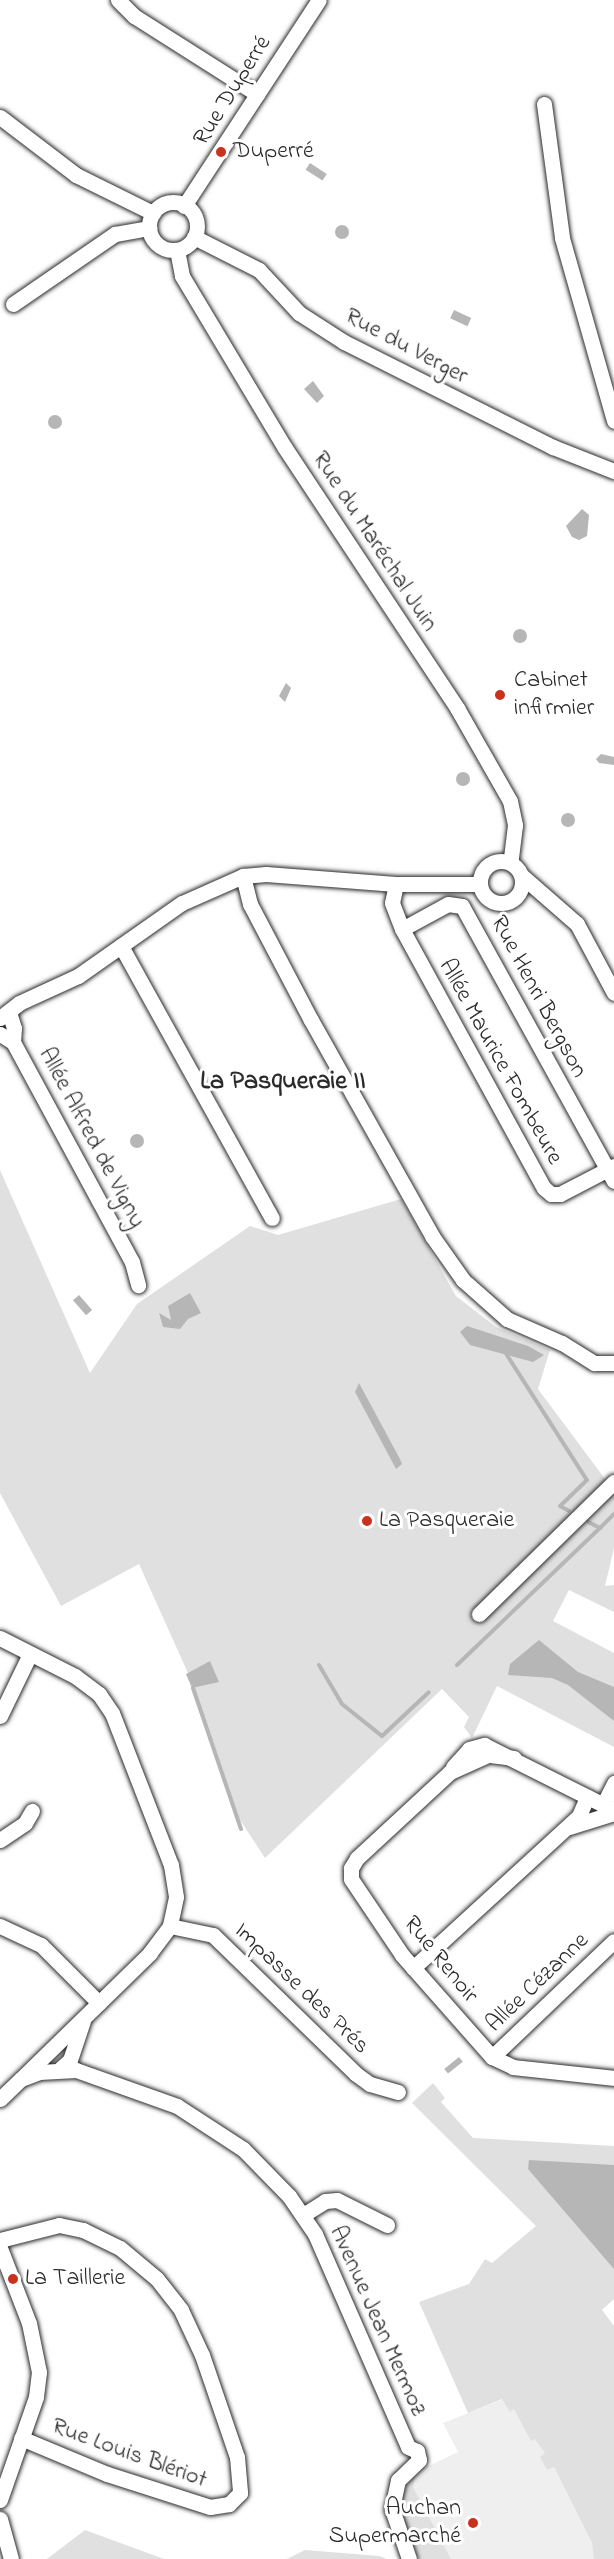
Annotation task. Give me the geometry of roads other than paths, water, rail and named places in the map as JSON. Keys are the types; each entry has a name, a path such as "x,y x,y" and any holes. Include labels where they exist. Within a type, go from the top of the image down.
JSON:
{"street":[{"path":"118,0 134,16 257,94"},
{"name":"Rue Duperré","path":"184,206 319,0"},
{"path":"543,104 562,238 614,421"},
{"path":"0,117 76,175 153,213"},
{"path":"168,203 184,206 194,216 194,237 177,250 159,246 149,228 153,213 168,203"},
{"path":"14,304 115,234 149,228"},
{"name":"Rue du Verger","path":"194,237 259,270 299,313 344,342 553,447 614,471"},
{"name":"Rue du Maréchal Juin","path":"177,250 182,276 281,442 457,708 510,801 515,825 510,863"},
{"path":"522,876 518,895 505,903 495,903 483,895 480,884 490,864 510,863 522,876 569,915 614,993"},
{"path":"4,1015 19,1003 78,976 182,903 243,876 266,874 396,884 480,884"},
{"path":"243,876 255,915 444,1255 493,1310 594,1363 614,1363"},
{"name":"Allée Maurice Fombeure","path":"396,884 392,903 402,929 544,1188 551,1194 560,1194 612,1172"},
{"path":"518,895 569,915"},
{"name":"Rue Henri Bergson","path":"402,929 448,904 462,906 612,1172"},
{"path":"121,946 272,1218"},
{"name":"Allée Alfred de Vigny","path":"4,1015 7,1038 132,1262 138,1284"},
{"path":"479,1614 614,1482"},
{"path":"0,1638 82,1680 112,1713 171,1865 176,1904 170,1926 150,1953 53,2045 21,2079"},
{"path":"0,1716 30,1654"},
{"name":"Rue Renoir","path":"587,1797 492,1747 476,1752 450,1772 351,1868 351,1879 413,1968 492,2057 513,2067 614,2078"},
{"path":"610,1810 614,1783"},
{"path":"413,1968 579,1816 587,1797 610,1810"},
{"path":"0,1840 25,1823 32,1810"},
{"path":"566,1828 610,1810"},
{"path":"0,1926 41,1945 99,2003"},
{"name":"Impasse des Prés","path":"170,1926 213,1935 356,2074 370,2084 398,2092"},
{"name":"Allée Cézanne","path":"492,2057 614,1941"},
{"path":"53,2045 50,2061 61,2068 70,2060 72,2049 86,2016"},
{"path":"53,2045 72,2049 98,2077"},
{"name":"Avenue Jean Mermoz","path":"0,2099 21,2079 61,2068 98,2077 161,2099 214,2128 257,2162 303,2215 337,2277 408,2447 414,2449 419,2457 416,2465 407,2468 394,2491 392,2509 409,2559"},
{"path":"303,2215 325,2201 337,2200 387,2225"},
{"name":"Rue Louis Blériot","path":"0,2240 59,2225 83,2230 120,2248 157,2279 181,2310 202,2355 237,2457 240,2493 229,2504 210,2507 107,2474 21,2438"},
{"path":"0,2248 37,2346 36,2397 0,2500"},
{"path":"0,2519 3,2545 11,2559"}],"waterway":[{"path":"505,1352 587,1480 560,1506 569,1511"},
{"path":"600,1528 614,1514"},
{"path":"457,1665 600,1528 588,1522"},
{"path":"319,1665 342,1704 382,1736 429,1692"},
{"path":"193,1688 241,1829"}],"place":[{"name":"Duperré","path":"221,152"},
{"name":"Cabinet infirmier","path":"500,695"},
{"name":"La Pasqueraie","path":"367,1521"},
{"name":"La Taillerie","path":"13,2279"},
{"name":"Auchan Supermarché","path":"473,2523"}],"district":[{"name":"La Pasqueraie II","path":"283,1083"}]}
